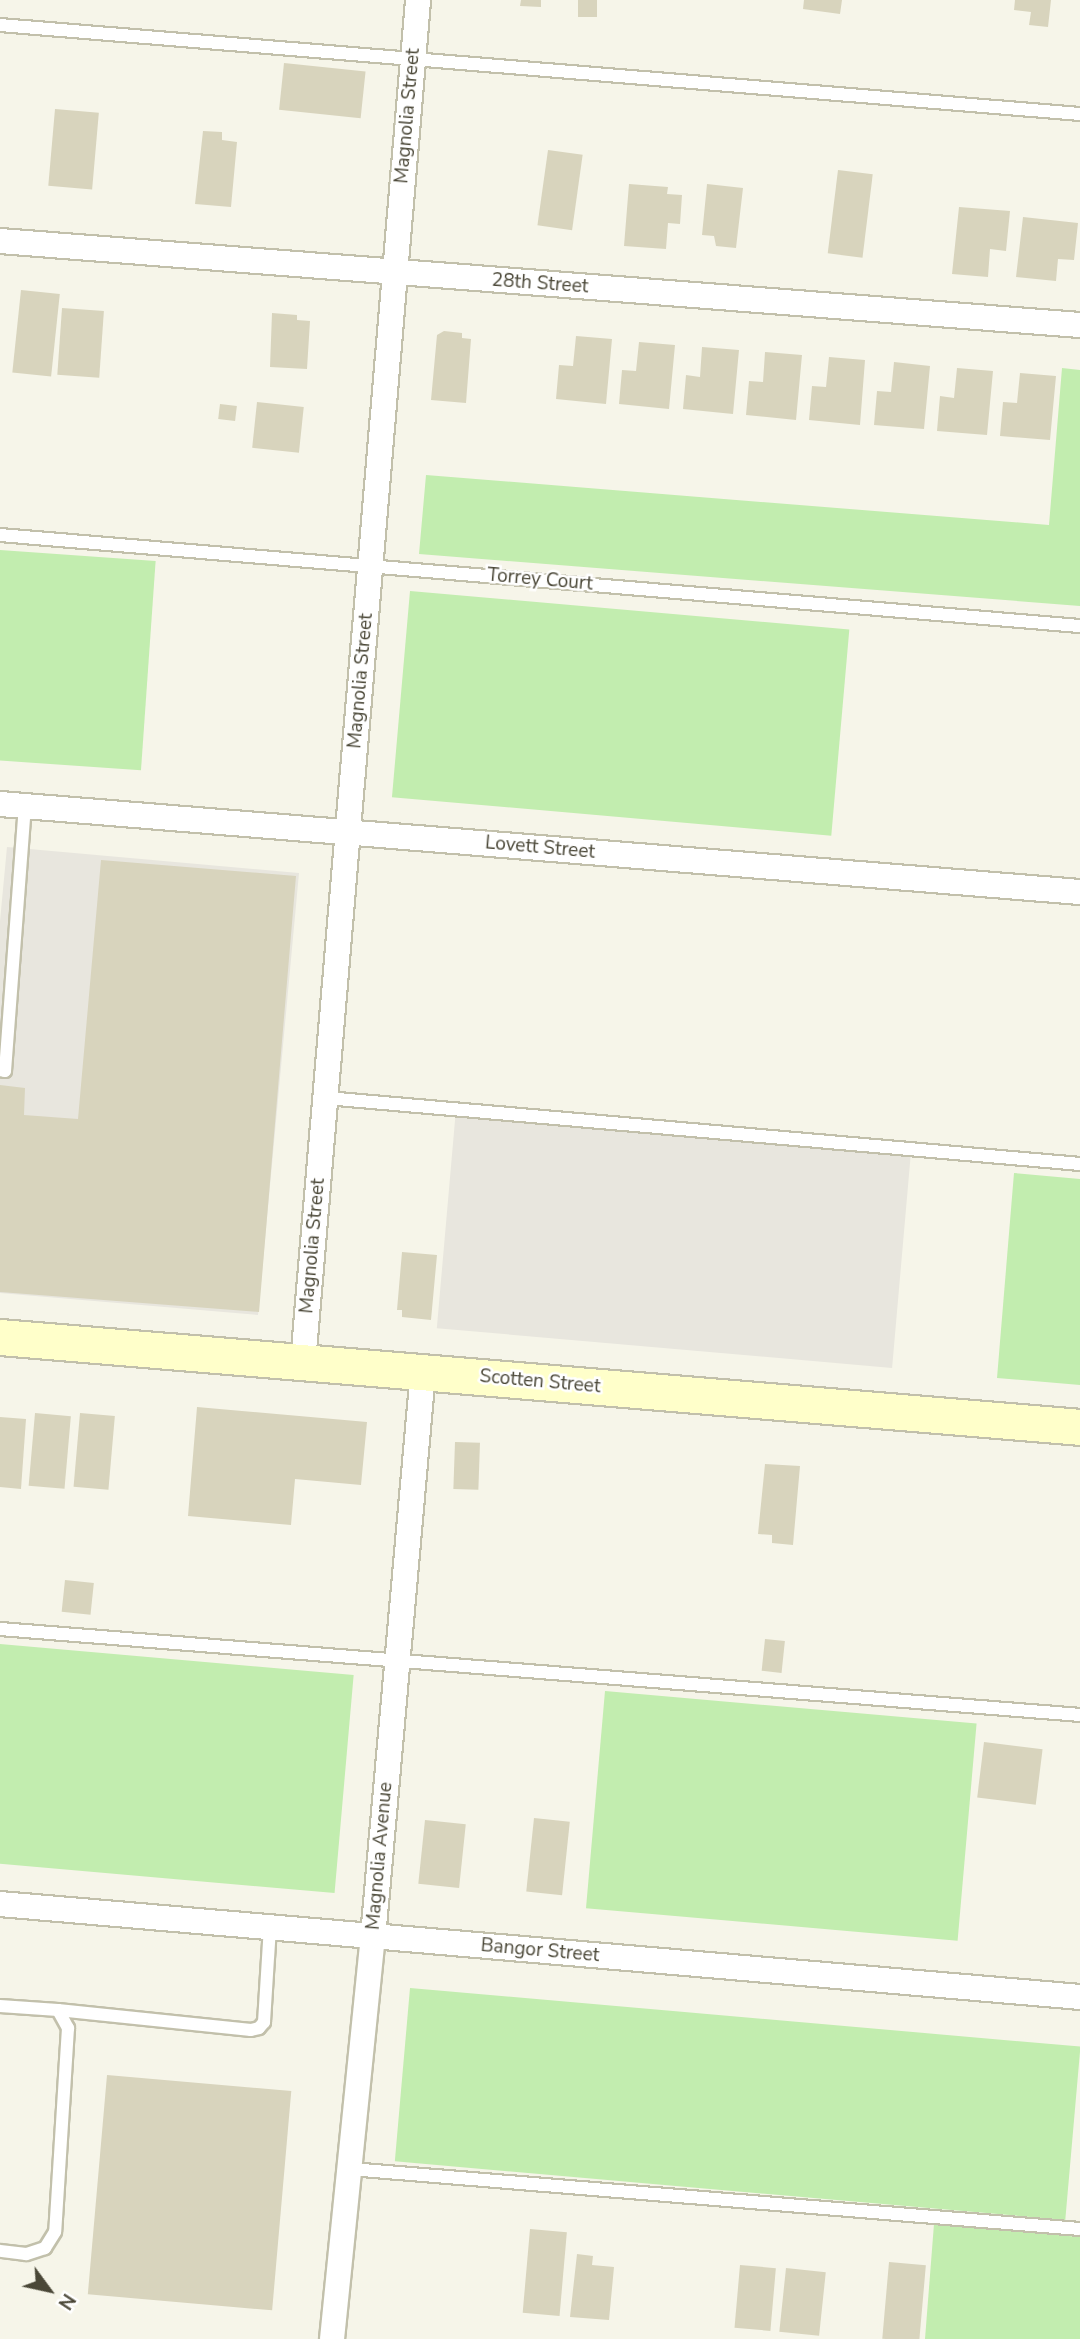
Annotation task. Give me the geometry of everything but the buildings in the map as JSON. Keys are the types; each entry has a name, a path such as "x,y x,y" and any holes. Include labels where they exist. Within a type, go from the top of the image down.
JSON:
{"street":[{"name":"Magnolia Street","path":"303,1362 418,0"},
{"name":"28th Street","path":"0,241 1080,326"},
{"name":"Lovett Street","path":"0,804 1080,892"},
{"name":"Scotten Street","path":"0,1337 1080,1427"},
{"name":"Magnolia Avenue","path":"332,2339 373,1937 423,1372"},
{"name":"Bangor Street","path":"0,1904 1080,1997"}],"lane":[{"path":"0,25 1080,114"},
{"name":"Torrey Court","path":"0,535 1080,626"},
{"path":"0,1070 5,1071 25,806"},
{"path":"326,1098 1080,1164"},
{"path":"0,1629 397,1663 1080,1715"},
{"path":"0,2006 251,2030 259,2028 264,2022 270,1927"},
{"path":"0,2251 26,2254 45,2248 55,2232 68,2028 58,2010"},
{"path":"349,2169 1080,2229"}],"shaded area":[{"path":"7,847 299,873 258,1315 0,1293 0,921"},
{"path":"456,1109 911,1149 892,1368 437,1328"}],"green space":[{"path":"1062,368 1080,370 1080,606 419,554 426,475 1049,525"},
{"path":"0,550 156,561 141,770 0,761"},
{"path":"410,591 849,629 831,836 392,797"},
{"path":"1014,1173 1080,1179 1080,1385 997,1378"},
{"path":"0,1644 354,1675 335,1893 0,1864"},
{"path":"605,1691 977,1724 958,1941 586,1908"},
{"path":"410,1988 1080,2047 1065,2220 395,2161"},
{"path":"934,2224 1080,2237 1080,2339 925,2339"}]}
